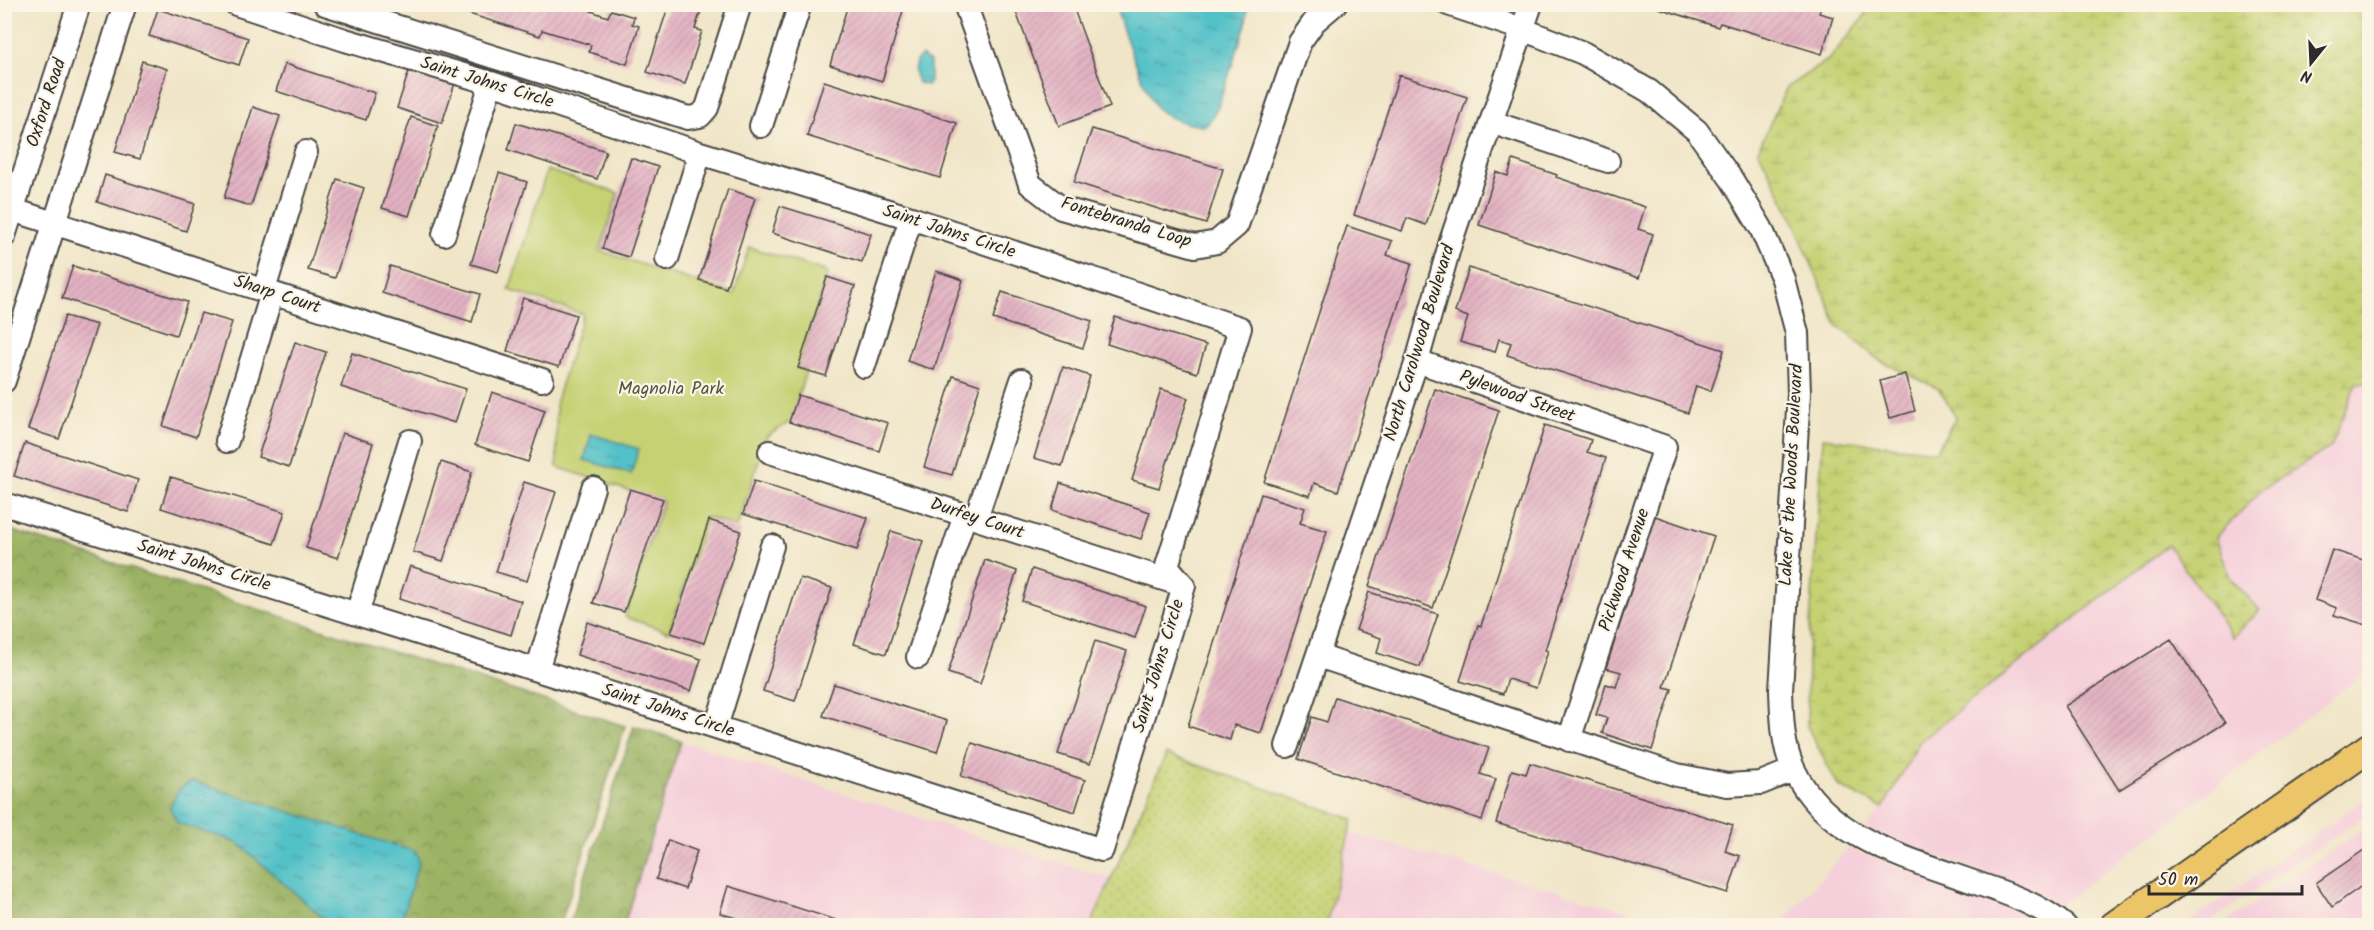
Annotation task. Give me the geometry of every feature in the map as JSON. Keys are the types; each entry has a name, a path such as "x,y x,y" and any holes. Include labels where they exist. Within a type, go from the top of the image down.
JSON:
{"main road":[{"path":"2114,926 2370,747"}],"street":[{"name":"Oxford Road","path":"4,236 79,4"},
{"path":"4,381 125,4"},
{"name":"Saint Johns Circle","path":"4,504 537,670 1102,850 1184,586 1167,566 1240,328 911,218 700,153 491,83 345,40 236,4"},
{"path":"326,4 688,118 700,116 707,108 740,4"},
{"path":"761,126 800,4"},
{"name":"Fontebranda Loop","path":"966,4 1030,184 1061,208 1195,246 1217,243 1237,225 1304,35 1322,13 1335,4"},
{"name":"Lake of the Woods Boulevard","path":"1448,4 1583,53 1649,91 1696,130 1732,180 1761,228 1783,279 1797,333 1799,393 1781,690 1784,734 1793,770 1820,808 1861,839 1908,859 2013,896 2051,915 2065,926"},
{"name":"North Carolwood Boulevard","path":"1287,746 1417,361 1451,241 1531,4"},
{"path":"444,234 491,83"},
{"path":"1491,122 1608,161"},
{"path":"227,441 306,152"},
{"path":"667,259 700,153"},
{"name":"Sharp Court","path":"13,210 542,380"},
{"path":"864,366 911,218"},
{"name":"Pylewood Street","path":"1417,361 1618,432"},
{"path":"918,657 1022,380"},
{"name":"Pickwood Avenue","path":"1569,740 1665,447 1618,432"},
{"path":"357,614 410,441"},
{"name":"Durfey Court","path":"770,452 1184,586"},
{"path":"537,670 593,488"},
{"path":"716,727 772,546"},
{"path":"1318,656 1677,775 1727,785 1761,783 1793,770"}],"shaded area":[{"path":"2356,383 2369,383 2369,670 2059,906 2017,884 1913,848 1866,828 1883,808 1920,741 2168,545 2233,637 2260,610 2230,578 2216,537 2263,489 2331,447"},
{"path":"681,741 1104,877 1113,877 1091,925 624,926"},
{"path":"2369,796 2369,813 2205,925 2185,925"},
{"path":"2369,825 2369,925 2222,925"},
{"path":"1349,833 1680,925 1326,926"},
{"path":"1849,847 1863,855 1864,853 1904,870 2009,907 2038,921 2033,926 1778,926"}],"green space":[{"path":"1869,5 2370,5 2369,383 2356,383 2331,447 2263,489 2216,537 2230,578 2260,610 2233,637 2168,545 1920,741 1883,808 1838,786 1807,726 1808,654 1823,438 1936,451 1956,417 1939,389 1880,361 1837,325 1791,215 1758,150 1787,87 1828,60 1864,17"},
{"name":"Magnolia Park","path":"547,170 618,193 600,251 734,294 749,247 828,272 798,368 806,371 790,422 767,436 737,527 707,517 669,632 625,617 663,502 557,467 556,401 583,314 509,290"},
{"path":"4,528 625,726 560,925 5,925"},
{"path":"634,726 681,741 624,925 569,925"},
{"path":"1166,754 1353,819 1326,925 1091,925"}],"water":[{"path":"1116,5 1243,5 1247,10 1246,24 1217,110 1206,126 1181,122 1158,109 1134,59"},
{"path":"922,56 930,62 930,82 927,85 918,83 914,71 916,61"},
{"path":"591,434 639,449 631,474 584,460"},
{"path":"192,781 416,852 419,862 400,925 331,925 238,843 178,823 170,808 178,790"}],"building":[{"path":"443,4 470,4 467,13"},
{"path":"472,4 492,9 494,4 593,4 591,11 608,17 611,10 634,17 632,24 639,26 627,64 589,52 591,45 542,30 540,36 469,14"},
{"path":"669,4 703,4 695,29 702,31 685,84 647,72"},
{"path":"848,4 905,4 882,81 830,65"},
{"path":"1013,4 1072,4 1110,107 1059,126"},
{"path":"1646,4 1822,4 1819,13 1833,17 1822,54 1720,23 1718,27"},
{"path":"158,9 248,38 239,65 149,36"},
{"path":"142,61 167,69 140,159 115,152"},
{"path":"285,64 375,93 366,120 276,91"},
{"path":"411,65 456,80 442,123 397,108"},
{"path":"1399,75 1467,97 1426,225 1407,218 1402,231 1354,215"},
{"path":"824,81 957,123 940,178 807,136"},
{"path":"253,107 280,116 251,206 224,198"},
{"path":"411,117 438,126 409,216 382,208"},
{"path":"516,123 606,151 597,179 508,150"},
{"path":"1092,129 1223,169 1206,224 1074,182"},
{"path":"631,158 658,167 629,257 602,249"},
{"path":"1513,160 1645,207 1638,229 1653,234 1639,278 1479,225 1496,172 1508,176"},
{"path":"499,173 527,182 498,272 471,264"},
{"path":"105,175 195,204 186,231 97,202"},
{"path":"337,179 364,188 335,278 308,270"},
{"path":"728,189 755,198 726,288 699,280"},
{"path":"780,206 871,234 862,262 772,233"},
{"path":"1347,226 1392,241 1387,255 1412,263 1338,491 1314,483 1310,496 1264,482"},
{"path":"73,266 187,302 176,335 62,298"},
{"path":"390,266 480,294 472,322 382,293"},
{"path":"1469,268 1724,350 1711,391 1696,386 1688,413 1507,355 1511,343 1499,339 1495,352 1460,342 1468,317 1455,312"},
{"path":"936,271 963,280 934,370 907,361"},
{"path":"827,277 855,286 826,376 798,368"},
{"path":"1002,292 1092,321 1083,348 993,319"},
{"path":"523,298 576,315 559,367 507,351"},
{"path":"201,313 232,322 196,437 163,426"},
{"path":"65,316 97,325 59,439 28,429"},
{"path":"1115,317 1206,345 1197,373 1107,344"},
{"path":"295,342 326,352 289,467 258,457"},
{"path":"352,353 466,389 455,423 341,387"},
{"path":"1063,367 1090,376 1062,466 1034,458"},
{"path":"1905,374 1915,411 1890,418 1880,381"},
{"path":"953,376 980,385 952,475 924,467"},
{"path":"1161,389 1188,398 1159,488 1132,480"},
{"path":"1435,389 1499,410 1433,608 1369,586"},
{"path":"492,392 545,410 528,462 475,445"},
{"path":"798,395 888,423 879,451 789,422"},
{"path":"1545,425 1591,440 1587,452 1606,458 1545,650 1548,651 1536,688 1508,679 1503,694 1460,681 1478,625 1481,626"},
{"path":"342,433 373,443 338,558 306,548"},
{"path":"25,443 138,480 128,512 14,476"},
{"path":"441,462 472,472 443,561 413,552"},
{"path":"171,477 285,512 274,544 161,508"},
{"path":"754,481 868,518 857,550 743,514"},
{"path":"524,482 556,492 527,581 496,572"},
{"path":"1060,483 1150,512 1141,539 1052,510"},
{"path":"630,489 663,499 624,612 593,603"},
{"path":"1261,494 1305,508 1300,523 1327,531 1261,733 1234,725 1230,740 1188,726"},
{"path":"1655,516 1714,536 1664,687 1672,689 1652,750 1602,733 1607,718 1596,715 1606,684 1616,687 1621,672 1606,668"},
{"path":"709,520 741,531 704,643 671,633"},
{"path":"891,531 923,541 886,654 854,644"},
{"path":"2332,550 2370,562 2370,626 2334,615 2337,608 2315,600"},
{"path":"985,560 1017,571 980,684 948,673"},
{"path":"410,566 521,601 511,635 399,599"},
{"path":"1032,569 1146,606 1135,638 1022,601"},
{"path":"800,578 832,588 795,701 763,691"},
{"path":"1369,592 1438,614 1420,667 1377,653 1381,638 1356,630"},
{"path":"587,622 701,659 691,691 577,655"},
{"path":"2171,639 2225,723 2119,790 2065,706"},
{"path":"1095,641 1127,651 1090,764 1058,754"},
{"path":"834,684 947,721 937,752 823,716"},
{"path":"1335,697 1489,748 1480,774 1496,779 1482,820 1298,759 1312,717 1327,722"},
{"path":"972,743 1085,780 1075,812 961,776"},
{"path":"1530,763 1733,825 1725,851 1740,856 1728,893 1496,823 1512,770 1526,774"},
{"path":"668,840 697,851 685,889 656,879"},
{"path":"2370,846 2370,880 2332,907 2316,883"},
{"path":"728,886 852,926 761,926 720,913"}]}
